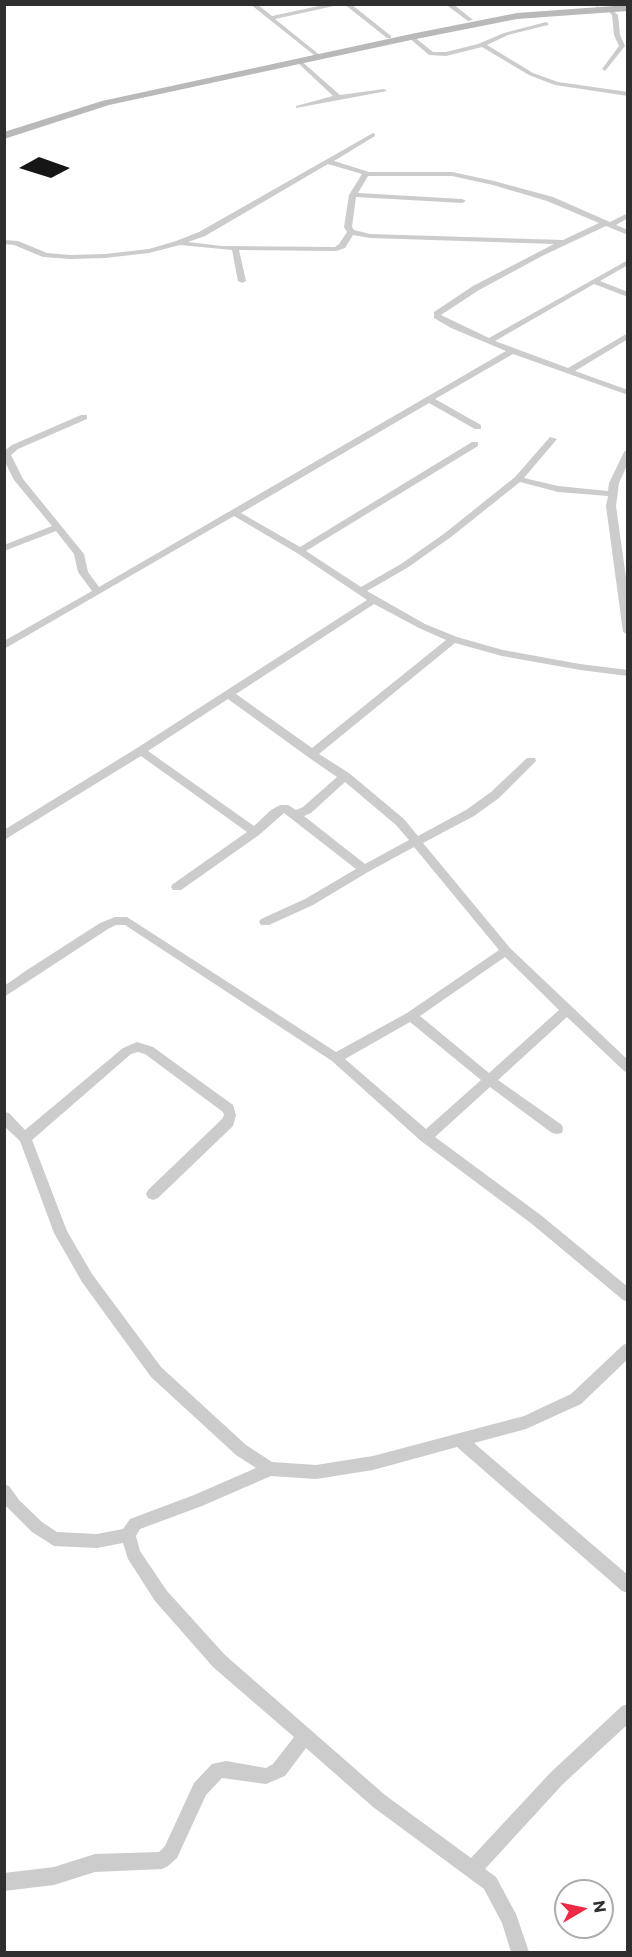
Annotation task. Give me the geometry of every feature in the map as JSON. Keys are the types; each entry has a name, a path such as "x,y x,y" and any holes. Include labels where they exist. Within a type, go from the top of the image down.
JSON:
{"main road":[{"path":"4,136 106,103 470,20 526,10 597,5 627,8"},
{"path":"4,128 76,104 316,54 517,16 607,7"}],"street":[{"path":"253,4 316,54"},
{"path":"270,18 340,4"},
{"path":"347,4 388,37"},
{"path":"448,4 470,20"},
{"path":"605,69 622,46 617,35 615,15 607,7"},
{"path":"411,37 428,53 434,55 481,45 506,34 546,24"},
{"path":"481,45 531,74 557,84 627,94"},
{"path":"298,61 338,97"},
{"path":"298,107 338,97 384,91"},
{"path":"4,242 15,243 46,255 70,257 149,251 179,243 202,234 373,135"},
{"path":"327,161 366,174 459,175 550,200 627,233"},
{"path":"366,174 353,195 348,227 351,232 370,236 564,242"},
{"path":"353,195 462,201"},
{"path":"627,215 564,242 438,312 441,320 512,351 627,393"},
{"path":"179,243 235,248 336,249 342,246 351,232"},
{"path":"235,248 242,280"},
{"path":"489,341 627,262"},
{"path":"593,281 627,295"},
{"path":"568,371 627,335"},
{"path":"4,646 512,351"},
{"path":"428,399 478,426"},
{"path":"84,417 15,447 6,454 19,480 79,554 83,572 98,592"},
{"path":"361,591 404,566 448,535 518,479 553,439"},
{"path":"300,551 475,444"},
{"path":"627,452 621,464 611,506 625,593 627,632"},
{"path":"518,479 558,489 613,494"},
{"path":"233,512 300,551 374,600 422,626 453,639 502,653 627,673"},
{"path":"4,548 56,528"},
{"path":"4,836 141,751 374,600"},
{"path":"312,754 453,639"},
{"path":"228,694 345,777 400,822 506,951 627,1068"},
{"path":"141,751 255,832"},
{"path":"264,922 309,902 364,869 470,813 495,795 531,761"},
{"path":"296,815 308,810 345,777"},
{"path":"177,887 255,832 284,808 364,869"},
{"path":"4,993 104,926 115,921 127,921 336,1058 426,1137 537,1220 627,1296"},
{"path":"336,1058 411,1016 506,951"},
{"path":"426,1137 567,1010"},
{"path":"411,1016 489,1080 557,1129"},
{"path":"25,1138 127,1050 143,1047 228,1109 230,1115 228,1122 153,1194"},
{"path":"4,1117 25,1138 61,1233 87,1278 156,1372 240,1450 270,1468 316,1472 374,1463 526,1422 576,1399 627,1349"},
{"path":"461,1441 627,1586"},
{"path":"4,1491 14,1505 37,1527 54,1539 97,1541 128,1535 135,1524 197,1501 270,1468"},
{"path":"128,1535 133,1554 161,1596 219,1661 379,1801 490,1883 510,1920 520,1953"},
{"path":"473,1869 557,1779 627,1712"},
{"path":"4,1882 54,1876 95,1863 162,1860 171,1852 200,1789 218,1770 226,1769 266,1776 279,1770 304,1737"}],"building":[{"path":"39,157 70,168 51,178 19,168"}]}
